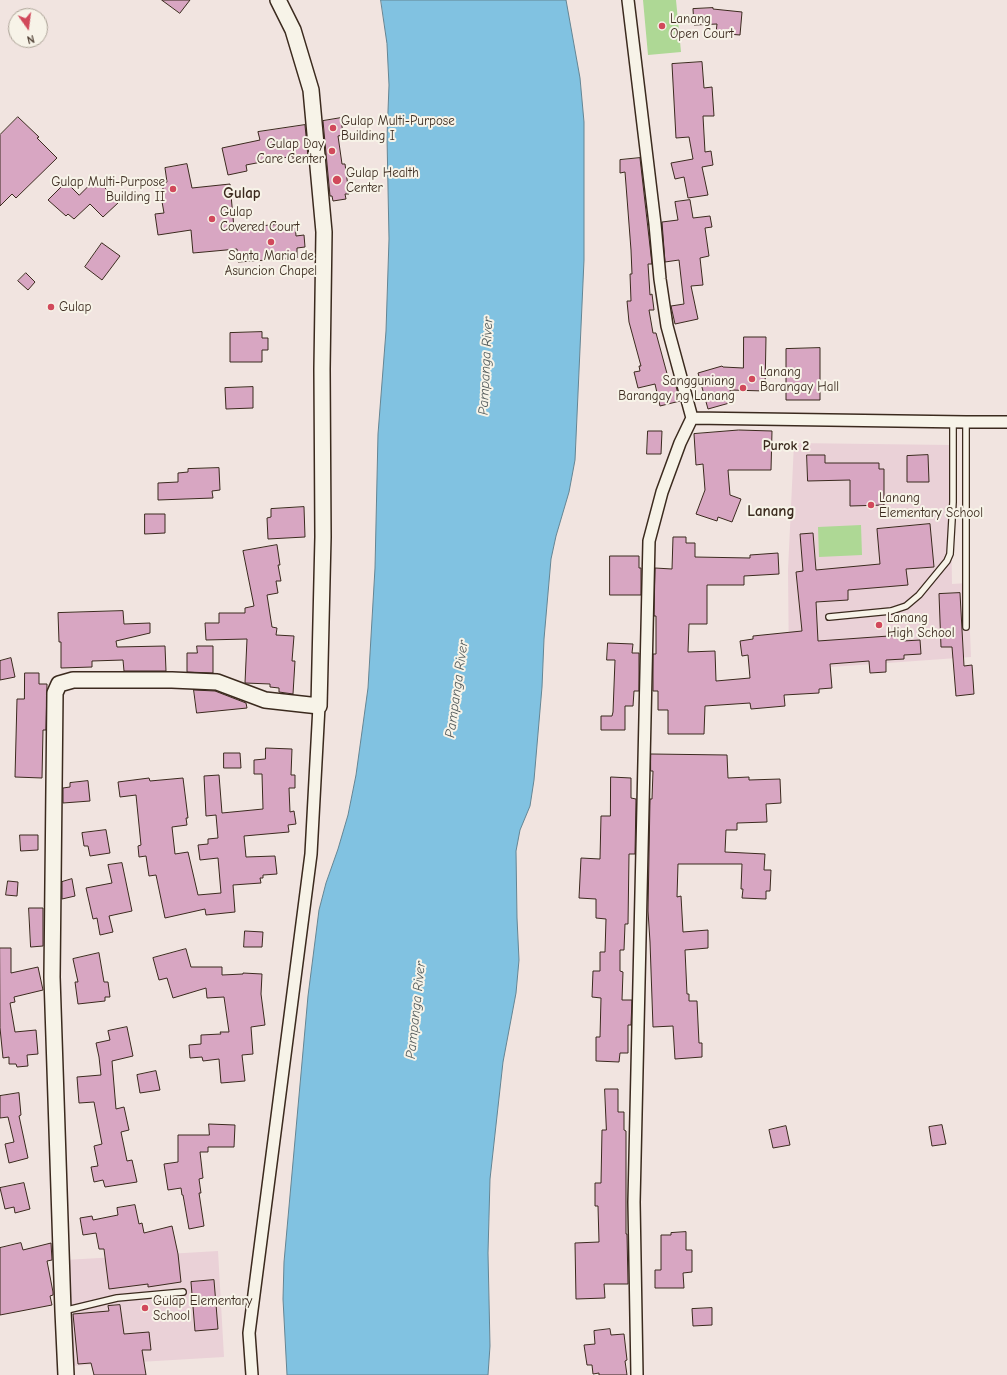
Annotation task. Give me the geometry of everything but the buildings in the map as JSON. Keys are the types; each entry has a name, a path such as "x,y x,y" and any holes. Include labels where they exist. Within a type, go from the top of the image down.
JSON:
{"street":[{"path":"252,1375 250,1333 311,854 319,706 323,537 322,369 324,232 311,90 293,30 278,0"},
{"path":"628,0 655,224 660,279 667,326 692,418 680,443 662,492 649,541 634,1202 637,1375"},
{"path":"692,418 1007,422"},
{"path":"66,1375 52,977 55,693 59,684 73,680 172,680 217,682 265,700 319,706"}],"lane":[{"path":"829,617 891,611 906,606 919,596 947,561 950,554 953,502 953,422"},
{"path":"966,422 966,627"},
{"path":"63,1311 118,1298 183,1292"}],"shaded area":[{"path":"794,443 950,445 952,584 968,583 971,657 789,670 788,570"},
{"name":"Gulap Elementary School","path":"218,1251 224,1357 71,1366 65,1260"}],"green space":[{"name":"Lanang Open Court","path":"643,0 676,0 681,52 648,55"},
{"path":"861,525 862,555 819,557 818,527"}],"water":[{"name":"Pampanga River","path":"381,0 566,0 580,78 584,122 584,260 575,460 569,492 551,559 534,780 530,806 520,830 516,851 519,960 516,993 503,1062 490,1179 488,1253 490,1346 488,1375 287,1375 283,1299 284,1262 308,996 319,910 348,815 356,775 368,688 375,568 378,434 386,331 389,239 387,137 389,85 387,44"}],"place":[{"name":"Lanang Open Court","path":"662,26"},
{"name":"Gulap Multi-Purpose Building I","path":"333,128"},
{"name":"Gulap Day Care Center","path":"332,151"},
{"name":"Gulap Health Center","path":"337,180"},
{"name":"Gulap Multi-Purpose Building II","path":"173,189"},
{"name":"Gulap Covered Court","path":"212,219"},
{"name":"Santa Maria de Asuncion Chapel","path":"271,242"},
{"name":"Gulap","path":"51,307"},
{"name":"Lanang Barangay Hall","path":"752,379"},
{"name":"Sangguniang Barangay ng Lanang","path":"743,388"},
{"name":"Lanang Elementary School","path":"871,505"},
{"name":"Lanang High School","path":"879,625"},
{"name":"Gulap Elementary School","path":"145,1308"}],"district":[{"name":"Gulap","path":"242,194"},
{"name":"Purok 2","path":"786,446"},
{"name":"Lanang","path":"771,512"}]}
